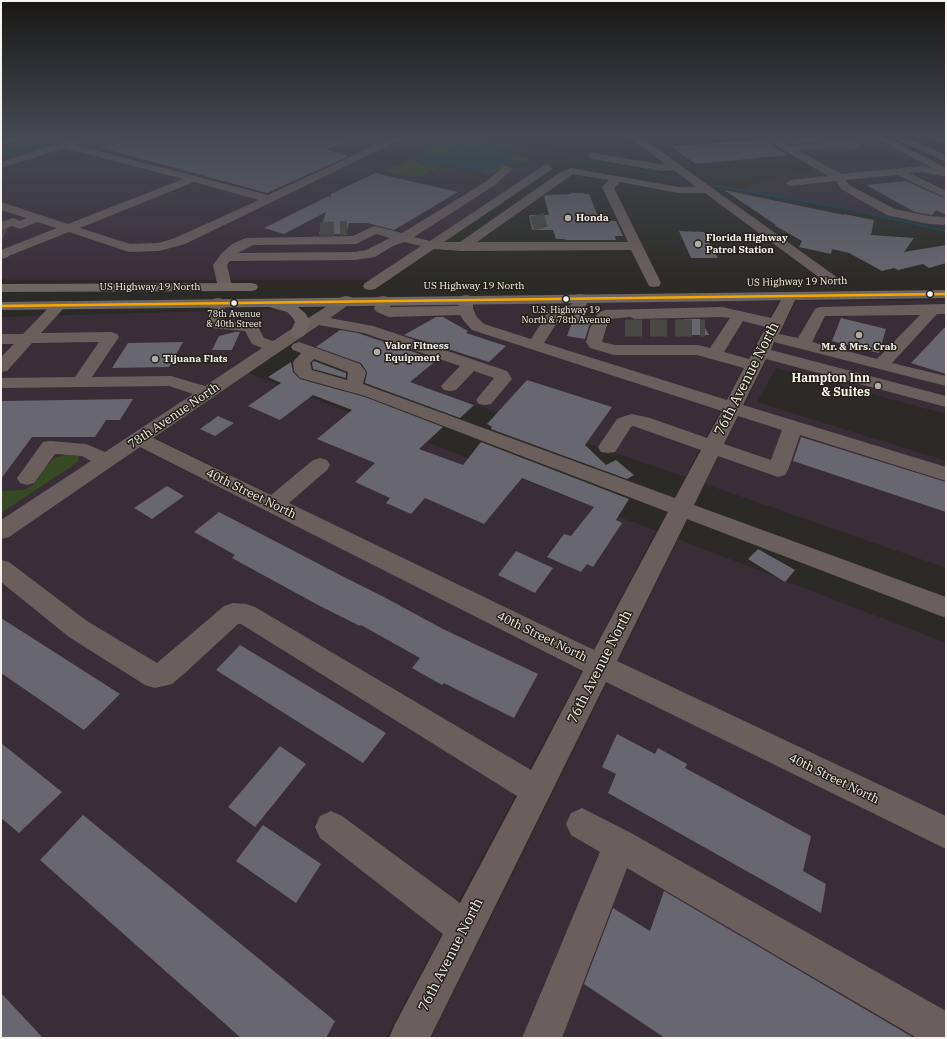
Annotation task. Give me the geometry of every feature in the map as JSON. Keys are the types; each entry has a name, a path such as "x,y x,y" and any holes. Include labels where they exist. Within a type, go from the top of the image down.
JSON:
{"highway":[{"name":"US Highway 19 North","path":"810,282 838,281"},
{"path":"1,282 20,288"},
{"path":"638,284 661,283"},
{"path":"291,301 349,292 363,286 394,286"},
{"path":"346,300 371,293 509,290 527,286"},
{"name":"US Highway 19 North","path":"1,288 265,287"},
{"name":"US Highway 19 North","path":"467,295 539,298 579,289 790,296 946,294"},
{"name":"US Highway 19 North","path":"1,306 383,300"},
{"path":"268,302 292,309 300,316 303,322 298,333"}],"street":[{"path":"2,255 177,185"},
{"path":"218,185 270,199"},
{"path":"1,206 67,229 129,248 159,247 180,241 299,185"},
{"path":"226,257 355,256 370,254 388,243 403,238 487,185"},
{"path":"503,185 516,188"},
{"path":"363,286 432,245 520,185"},
{"path":"462,247 549,185"},
{"path":"610,185 608,187 636,246 661,283"},
{"path":"653,185 678,190 708,190"},
{"path":"702,185 838,281"},
{"path":"803,185 792,188 820,191"},
{"path":"844,185 891,212 929,220 946,221"},
{"path":"926,185 946,195"},
{"path":"835,190 850,190"},
{"path":"519,206 536,209"},
{"path":"1,217 16,211"},
{"path":"6,235 28,228 20,225 37,218"},
{"path":"348,228 374,230 432,245 505,252 544,241 636,246"},
{"path":"292,241 299,232 309,229 320,229"},
{"path":"225,287 220,265 237,247 251,241 356,240 374,230"},
{"path":"6,235 25,245"},
{"path":"539,298 542,307 556,311 567,311 574,309 580,304 579,289"},
{"path":"913,294 939,309"},
{"path":"383,300 382,309 389,312 467,295 469,318 478,327 946,474"},
{"name":"76th Avenue North","path":"409,1038 464,928 790,296"},
{"name":"78th Avenue North","path":"1,531 346,300"},
{"path":"218,302 216,325 250,326 258,341 311,353 301,362 303,371 306,374 378,395 946,608"},
{"path":"4,361 59,305"},
{"path":"802,345 820,312 939,309"},
{"path":"881,365 939,309"},
{"path":"535,345 556,311"},
{"path":"946,381 802,345 739,316 722,312 628,319 598,328 594,342 596,345 614,350 698,350 714,354 758,359 946,402"},
{"path":"714,354 739,316"},
{"path":"322,317 367,330 501,375 503,380 485,400"},
{"path":"711,328 729,331"},
{"path":"1,339 111,337 80,382"},
{"path":"450,386 471,364"},
{"path":"1,383 171,381 207,394"},
{"path":"608,447 624,423 632,420 643,422 778,470 794,427"},
{"name":"40th Street North","path":"140,439 600,666 946,833"},
{"path":"27,478 50,448 86,450 106,461"},
{"path":"273,504 320,464"},
{"path":"1,569 78,629 155,676 162,675 176,665 233,613 246,614 536,791"},
{"path":"582,824 619,844 941,1033"},
{"path":"331,827 464,928"},
{"path":"542,1038 619,844"}],"shaded area":[{"path":"1,185 522,185 371,280 8,280 1,278 1,261 11,252 1,251"},
{"path":"752,185 850,185 903,216 913,215 861,185 946,185 946,229 743,189"},
{"path":"946,300 946,414 776,368 757,402 946,461 946,568 705,484 796,301"},
{"path":"591,301 779,301 685,477 294,342 301,337 304,337 305,334 344,308"},
{"path":"279,309 293,317 295,322 291,331 1,523 1,317"},
{"path":"248,373 656,531 593,651 153,437"},
{"path":"139,447 583,669 386,1038 1,1038 1,540"},
{"path":"678,539 946,643 946,819 617,663"},
{"path":"608,681 946,847 946,1038 431,1038"}],"green space":[{"path":"64,455 79,456 78,462 1,513 1,491 24,490 33,485 42,471 54,458"}],"building":[{"path":"239,185 284,185 267,193"},
{"path":"349,185 430,185 458,192 394,230 367,223 349,223 346,234 319,234 326,212 284,234 264,228 329,196 330,199 331,194"},
{"path":"867,185 916,185 946,199 946,215 936,210 932,215 915,212"},
{"path":"724,190 874,220 871,235 914,238 904,252 946,245 946,263 929,268 923,264 898,270 894,268 882,271 849,253 832,249 831,254 799,247 802,241 774,225 776,225"},
{"name":"Honda","path":"571,193 589,194 597,214 605,214 609,221 616,221 623,236 615,236 616,240 566,240 556,239 553,230 532,230 529,215 549,215 544,196"},
{"name":"Florida Highway Patrol Station","path":"679,231 704,232 718,258 691,258"},
{"path":"575,314 592,317 585,339 567,336"},
{"path":"436,317 443,317 468,331 466,333 506,346 489,362 404,335"},
{"name":"Mr. & Mrs. Crab","path":"841,318 886,329 879,353 832,341"},
{"path":"684,319 700,319 709,335 691,335"},
{"path":"946,326 946,374 911,363"},
{"path":"340,330 358,333 437,360 410,382 474,405 460,418 365,383 367,372 361,363 316,347"},
{"path":"240,332 232,350 212,350 219,336"},
{"path":"183,342 169,367 112,368 128,343"},
{"path":"314,361 346,373 346,378 313,369 312,363"},
{"path":"291,362 293,372 300,379 365,397 443,427 419,449 463,465 481,442 629,499 616,520 622,523 593,567 587,564 581,572 547,557 564,534 571,536 594,507 522,478 484,524 425,498 411,514 386,503 390,498 355,482 375,463 317,439 352,410 313,395 280,420 248,406 281,383 268,377"},
{"path":"527,380 612,407 585,445 606,465 616,460 634,475 627,479 491,429 492,427 487,424"},
{"path":"133,399 120,420 106,420 95,437 32,437 1,479 1,401"},
{"path":"218,416 234,423 215,436 200,429"},
{"path":"801,437 946,482 946,512 793,461"},
{"path":"167,486 184,496 152,519 134,508"},
{"path":"219,512 443,629 538,674 514,718 444,683 442,685 412,668 420,658 361,625 360,626 318,605 232,558 235,555 194,532"},
{"path":"758,549 795,570 785,582 748,559"},
{"path":"516,551 553,568 535,593 498,575"},
{"path":"1,618 120,694 84,730 1,673"},
{"path":"240,645 386,733 363,763 216,670"},
{"path":"617,734 655,754 658,748 687,764 685,768 811,836 803,871 826,884 821,913 608,793 616,774 602,767"},
{"path":"1,743 62,792 19,833 1,818"},
{"path":"280,746 306,764 255,827 228,807"},
{"path":"83,815 335,1021 326,1038 241,1038 40,860"},
{"path":"263,825 321,864 296,903 236,861"},
{"path":"664,891 914,1038 665,1038 584,984 613,908 650,931"},
{"path":"1,993 43,1038 1,1038"}],"waterway":[{"path":"716,185 843,208 946,231"}],"tunnel":[{"path":"537,215 541,230"},
{"path":"320,229 347,228"},
{"path":"1,232 5,234"},
{"path":"625,328 705,328"}],"transit line":[{"path":"1,306 946,294"}],"place":[{"name":"Honda","path":"568,218"},
{"name":"Florida Highway Patrol Station","path":"698,244"},
{"name":"U.S. Highway 19 North & 78th Avenue","path":"566,299"},
{"name":"78th Avenue & 40th Street","path":"234,303"},
{"name":"Mr. & Mrs. Crab","path":"859,335"},
{"name":"Valor Fitness Equipment","path":"377,352"},
{"name":"Tijuana Flats","path":"155,359"},
{"name":"Hampton Inn & Suites","path":"878,386"}]}
